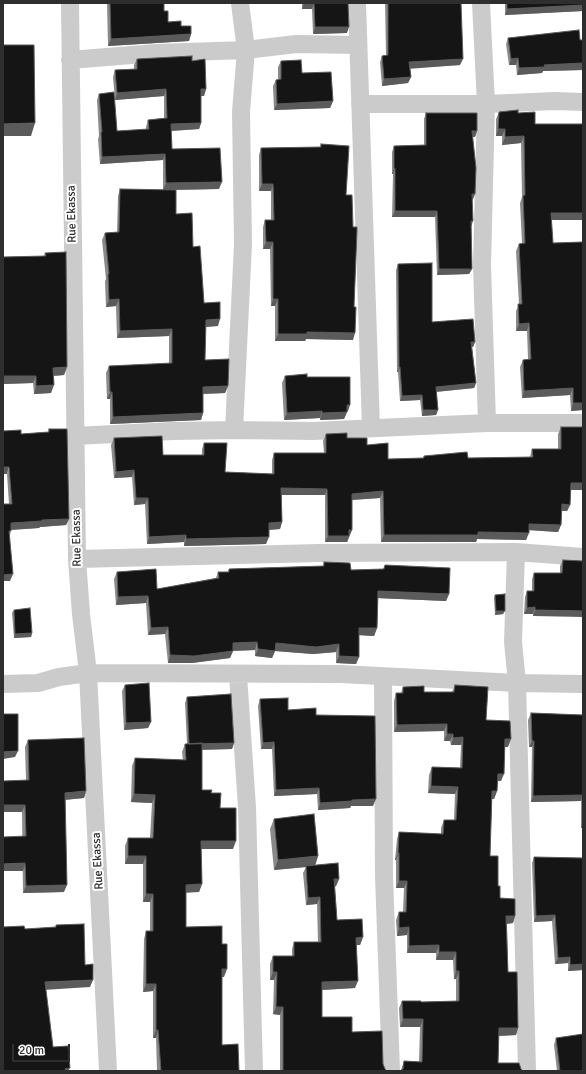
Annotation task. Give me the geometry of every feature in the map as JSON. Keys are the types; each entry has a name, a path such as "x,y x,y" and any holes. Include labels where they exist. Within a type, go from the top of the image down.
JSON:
{"street":[{"name":"Rue Ekassa","path":"70,3 77,559 81,614 88,673 108,1071"},
{"path":"234,430 243,244 241,112 246,50 240,3"},
{"path":"357,3 371,428"},
{"path":"481,3 486,104 482,265 487,423"},
{"path":"70,60 156,53 246,50 296,44 358,45"},
{"path":"360,104 486,104 555,101 583,102"},
{"path":"75,436 174,431 313,431 487,423 583,423"},
{"path":"77,559 319,553 516,552 583,557"},
{"path":"516,552 513,642 518,683 527,1071"},
{"path":"3,684 38,683 59,677 88,673 286,673 434,678 518,683 583,684"},
{"path":"238,674 247,807 254,1071"},
{"path":"383,677 384,876 391,1071"}],"building":[{"path":"110,3 164,3 164,11 168,11 168,22 181,21 181,26 191,26 191,34 111,39"},
{"path":"314,3 348,3 349,27 315,27"},
{"path":"388,3 461,3 463,59 409,62 411,77 384,79 382,56 388,55"},
{"path":"507,3 583,3 583,5 507,9"},
{"path":"579,30 580,40 583,40 583,63 519,68 518,58 511,59 508,38"},
{"path":"3,45 34,45 35,123 3,124"},
{"path":"192,56 192,61 205,59 206,89 201,89 201,123 171,124 172,149 220,148 222,182 166,183 165,154 102,157 99,94 114,92 117,131 149,129 148,120 167,118 166,89 117,93 115,70 137,69 137,59"},
{"path":"301,60 302,73 331,72 333,101 277,104 276,80 281,79 281,61"},
{"path":"518,110 518,113 535,112 535,124 583,124 583,213 551,213 553,243 583,242 583,403 573,403 573,388 524,391 523,360 531,359 529,323 519,324 518,304 522,304 519,244 525,243 523,196 525,195 524,136 505,137 505,129 498,129 499,112"},
{"path":"426,113 477,113 477,131 472,131 476,168 475,194 472,194 472,269 439,269 437,211 395,211 394,146 426,145"},
{"path":"321,144 349,146 346,195 352,195 353,227 357,227 354,307 356,307 355,333 307,332 307,334 278,334 278,299 273,299 273,242 266,242 265,220 274,220 273,184 262,184 261,148 321,147"},
{"path":"120,189 176,190 176,214 192,213 193,247 200,246 204,303 220,302 220,319 206,320 205,360 229,359 228,386 203,387 203,413 113,417 109,366 172,363 172,329 120,331 119,299 109,300 109,274 105,233 119,232"},
{"path":"66,252 67,367 53,368 54,385 36,386 36,376 3,376 3,257 46,256 45,253"},
{"path":"432,263 432,322 473,319 475,342 471,342 476,383 436,387 438,410 423,410 422,395 402,396 399,367 398,264"},
{"path":"307,374 307,377 350,377 350,405 347,405 347,412 322,413 322,411 287,413 285,376"},
{"path":"561,427 583,427 583,483 571,483 570,505 562,504 561,525 529,524 529,533 478,532 478,535 384,535 383,491 352,494 352,530 349,530 349,536 328,536 327,489 281,488 282,522 269,523 269,537 186,539 186,535 149,537 148,498 136,498 134,470 116,472 114,438 162,436 163,455 204,455 204,443 227,443 225,472 274,474 274,453 326,453 326,434 347,433 347,438 367,438 367,445 388,443 388,459 424,458 424,456 467,452 468,458 533,457 532,449 561,449"},
{"path":"49,429 67,429 69,519 11,523 11,531 9,531 13,574 3,575 3,504 12,504 9,467 3,467 3,431 21,430 21,434 49,432"},
{"path":"563,560 583,561 583,611 535,610 535,607 527,608 527,591 534,591 534,573 562,573"},
{"path":"324,562 350,563 351,570 384,569 385,565 450,568 449,594 378,591 377,628 359,628 359,657 339,656 339,644 316,647 276,643 275,651 258,649 257,642 233,643 233,651 194,656 170,655 168,627 151,628 148,596 118,597 117,572 156,569 157,589 219,578 218,572 229,572 229,569 324,566"},
{"path":"505,594 505,611 496,611 495,595"},
{"path":"30,608 32,633 15,634 14,610"},
{"path":"149,683 151,722 126,723 125,685"},
{"path":"455,685 488,687 486,720 510,721 511,739 505,739 504,774 498,774 497,791 492,791 490,856 498,856 498,886 500,886 500,898 515,899 515,916 506,916 508,972 517,972 518,1028 499,1028 498,1063 519,1063 523,1071 400,1071 403,1069 404,1061 422,1062 423,1019 403,1019 402,1001 459,1001 459,971 456,971 456,952 439,952 439,945 409,946 409,927 399,928 399,912 406,912 407,881 399,881 399,832 443,834 444,820 456,820 458,787 431,786 432,767 462,768 463,737 453,738 453,734 447,734 447,724 397,725 396,693 403,693 403,687 424,686 424,692 454,692"},
{"path":"231,694 234,743 189,744 187,697"},
{"path":"288,698 288,710 316,708 316,715 375,716 376,799 320,803 319,788 276,790 274,742 263,743 260,699"},
{"path":"531,713 583,715 583,795 533,796 534,741 532,741"},
{"path":"3,714 18,714 18,751 3,752"},
{"path":"84,738 86,791 65,793 67,885 26,886 25,863 3,864 3,837 26,836 25,805 3,805 3,781 29,780 28,740"},
{"path":"202,743 202,790 212,790 211,793 221,793 220,808 236,808 236,841 201,841 202,884 186,885 186,927 222,926 222,944 227,944 227,969 222,969 222,1045 238,1044 239,1071 161,1071 158,1030 156,1030 156,984 146,984 146,931 153,931 153,894 146,894 146,856 128,856 128,838 153,838 155,795 134,794 135,758 186,760 185,744"},
{"path":"314,814 318,856 278,860 274,819"},
{"path":"534,857 583,858 583,964 570,965 570,957 558,958 555,915 536,916"},
{"path":"338,863 339,879 334,879 337,920 362,919 363,937 356,938 358,981 322,982 322,1017 352,1017 352,1032 382,1031 383,1064 387,1071 283,1071 283,1007 276,1007 277,972 273,972 273,956 294,956 294,942 321,942 320,897 308,898 306,866"},
{"path":"84,924 85,965 93,964 93,980 45,982 53,1047 68,1046 70,1068 65,1069 66,1071 3,1071 3,927 24,926 25,929 56,927 56,925"},
{"path":"583,1034 583,1071 560,1071 556,1038"}]}
